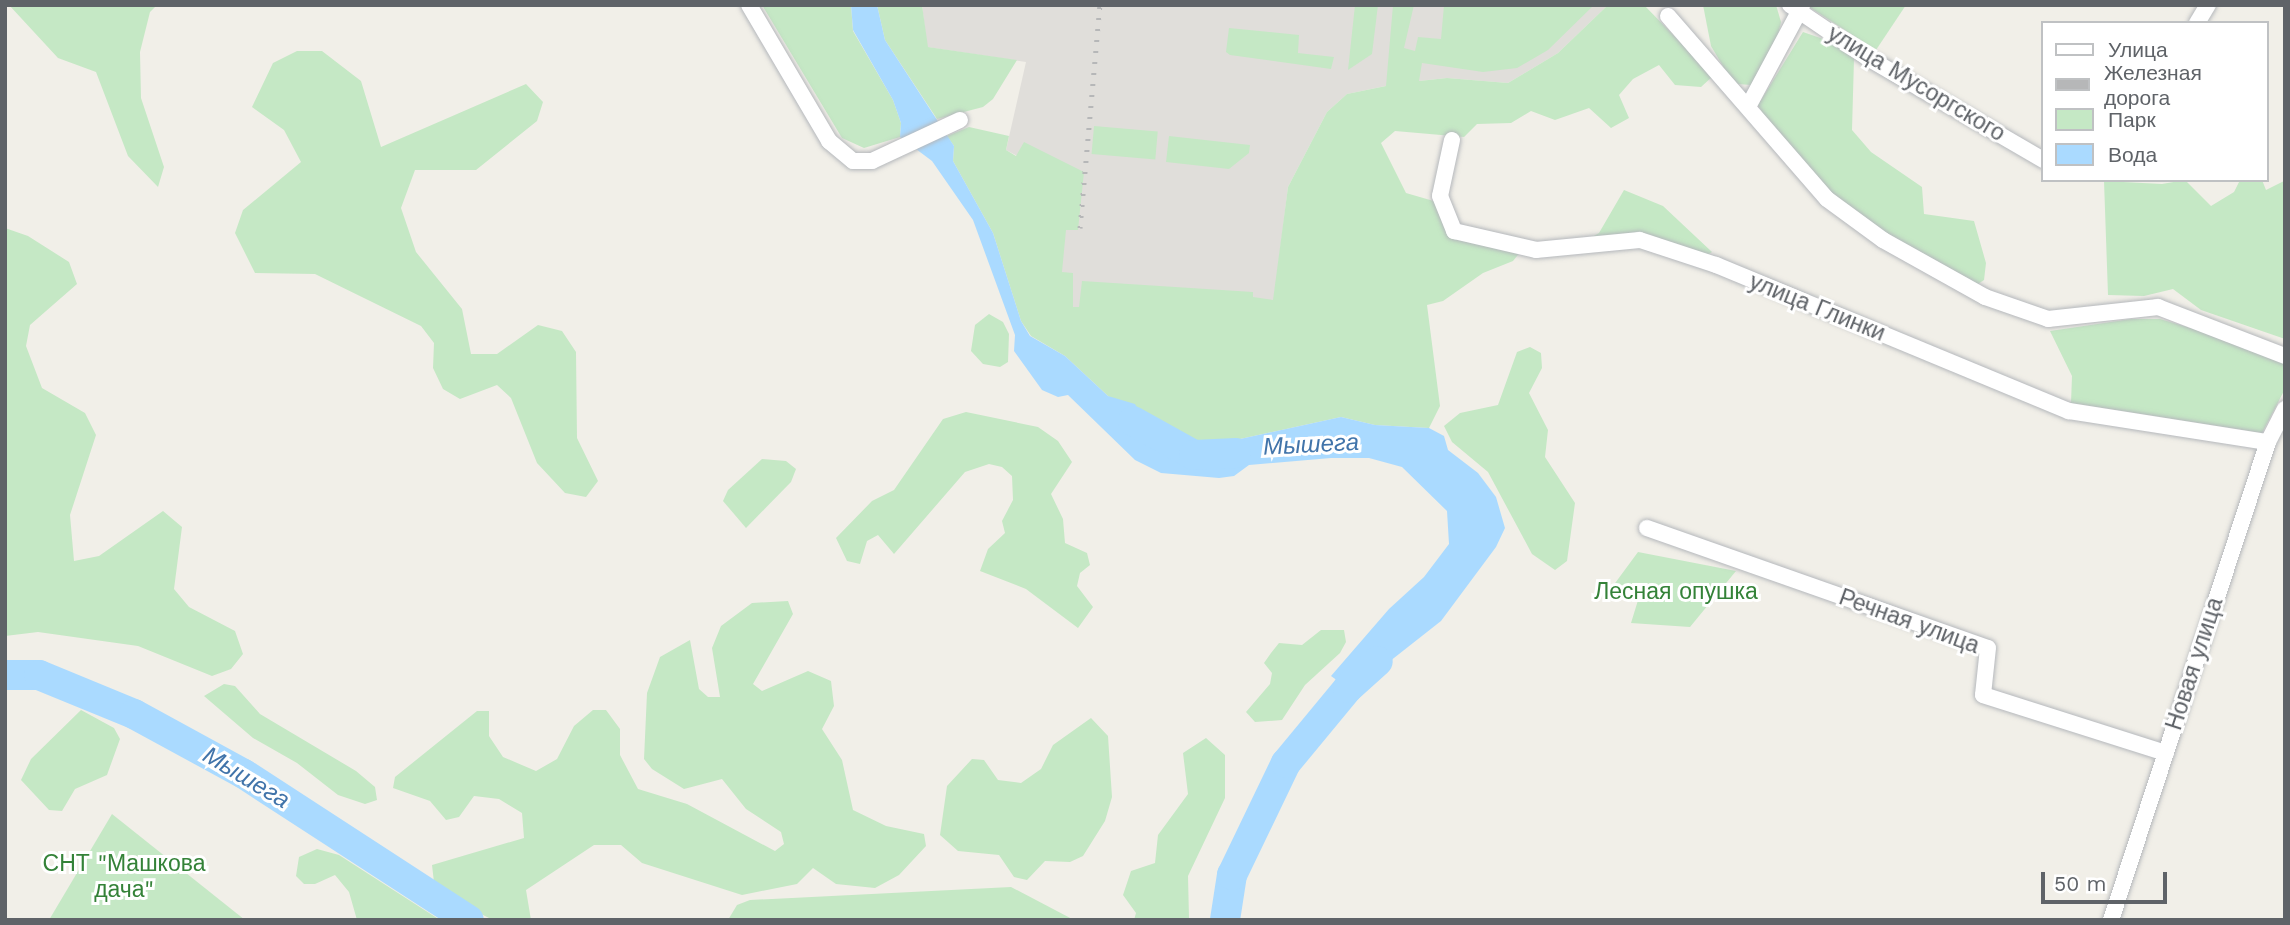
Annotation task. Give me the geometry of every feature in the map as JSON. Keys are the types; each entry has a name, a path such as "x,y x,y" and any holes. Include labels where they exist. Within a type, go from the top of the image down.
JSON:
{"street":[{"path":"749,5 840,154 853,162 872,161 890,154 960,120"},
{"path":"2198,21 2208,5"},
{"path":"1749,105 1798,9"},
{"name":"улица Мусоргского","path":"1798,9 2042,159"},
{"path":"1668,16 1749,105 1827,199 1883,240 1985,298 2048,319 2158,307 2285,356"},
{"name":"улица Глинки","path":"1452,140 1440,196 1454,231 1536,250 1640,240 1716,265 2069,411 2267,442"},
{"name":"Новая улица","path":"2111,920 2267,442 2285,410"},
{"name":"Речная улица","path":"1647,528 1988,648 1983,695 2166,753"}],"shaded area":[{"path":"922,5 1608,5 1558,53 1508,83 1447,78 1400,83 1347,94 1327,112 1288,187 1268,348 1070,309 1053,292 1044,170 1006,150 1026,62 927,47"}],"green space":[{"path":"9,5 157,5 150,12 140,52 141,98 164,167 158,187 128,156 96,72 58,58"},
{"path":"762,5 851,5 853,31 893,100 901,123 900,137 864,148 842,138"},
{"path":"877,5 922,5 928,47 1017,60 993,99 983,107 937,119 885,40"},
{"path":"1355,5 1378,5 1372,54 1348,70"},
{"path":"1393,5 1414,5 1404,48 1415,51 1418,37 1441,39 1444,5 1594,5 1548,50 1517,68 1483,72 1422,63 1419,81 1447,78 1508,83 1558,53 1608,5 1644,5 1713,76 1701,87 1675,85 1659,65 1633,79 1619,95 1629,118 1611,128 1589,108 1555,120 1531,111 1511,123 1477,124 1464,137 1395,131 1381,143 1406,193 1437,202 1445,228 1522,250 1513,261 1483,273 1443,301 1427,305 1440,406 1429,428 1375,425 1341,417 1208,446 1194,455 1181,454 1142,416 1108,396 1065,356 1031,336 1021,321 993,233 953,161 954,146 947,136 969,127 1009,136 1006,150 1016,156 1024,142 1084,172 1078,230 1066,230 1062,272 1073,273 1073,307 1079,307 1082,281 1253,292 1253,297 1273,300 1288,187 1327,112 1347,94 1386,86"},
{"path":"1703,5 1776,5 1781,22 1777,40 1751,85 1738,84 1727,73 1711,46"},
{"path":"1806,5 1906,5 1876,50"},
{"path":"1229,28 1299,35 1298,53 1334,57 1331,69 1230,55 1226,52"},
{"path":"1803,32 1829,41 1854,59 1852,130 1871,152 1922,187 1924,214 1974,221 1986,263 1984,280 1978,284 1874,227 1828,192 1769,124 1758,105"},
{"path":"297,51 322,51 361,81 381,147 526,84 543,102 537,121 476,170 415,170 401,208 416,252 462,309 471,354 497,354 538,325 562,331 576,352 577,438 598,481 586,497 565,493 537,463 511,398 497,385 460,399 443,389 433,368 434,343 421,326 315,274 255,273 235,233 243,210 301,162 284,130 252,107 273,63"},
{"path":"1094,126 1158,132 1155,159 1092,154"},
{"path":"1169,136 1250,145 1249,153 1229,169 1166,162"},
{"path":"2285,172 2285,339 2201,310 2173,289 2144,296 2108,295 2104,182 2187,182 2211,206 2234,192 2239,182 2263,182 2266,190 2284,181"},
{"path":"1624,190 1663,206 1712,252 1703,258 1640,237 1585,241 1599,233"},
{"path":"5,228 28,236 69,262 77,284 30,325 26,346 42,388 85,413 96,435 70,515 74,561 99,556 163,511 182,527 174,589 189,607 235,631 243,654 231,669 212,676 138,646 38,632 5,636"},
{"path":"989,314 1003,322 1009,334 1008,362 1000,367 983,364 971,351 975,325"},
{"path":"2131,319 2160,319 2194,329 2285,364 2285,389 2262,433 2071,403 2072,376 2050,331"},
{"path":"1530,347 1541,353 1542,368 1529,393 1548,430 1545,457 1575,503 1567,561 1555,570 1532,554 1488,472 1452,442 1444,426 1460,413 1498,405 1517,352"},
{"path":"966,412 1038,427 1058,441 1072,462 1051,494 1063,519 1065,543 1087,553 1090,565 1080,573 1077,586 1093,607 1078,628 1026,589 980,571 988,549 1005,533 1002,521 1013,500 1012,476 1002,467 989,464 965,472 894,554 878,535 867,541 860,564 847,561 836,538 872,501 894,490 943,419"},
{"path":"762,459 786,461 796,469 791,482 746,528 723,501 728,490"},
{"name":"Лесная опушка","path":"1638,552 1736,571 1690,627 1631,623 1643,584 1610,590"},
{"path":"788,601 793,614 753,684 762,691 808,671 831,681 834,706 822,729 842,760 853,810 886,826 924,834 926,846 899,875 875,888 836,884 813,868 797,884 742,895 642,863 621,845 594,845 526,890 531,920 493,920 435,891 432,865 524,838 522,813 499,799 474,796 459,817 446,820 430,801 393,788 395,777 477,711 489,711 489,736 503,757 536,771 557,759 574,726 593,710 606,710 620,729 620,755 638,789 687,804 775,851 784,844 781,832 746,809 722,779 684,789 652,769 644,759 647,693 660,657 690,640 699,689 708,697 720,697 712,648 721,626 752,603"},
{"path":"1321,630 1344,630 1346,642 1340,653 1305,685 1282,720 1255,722 1246,712 1270,684 1272,673 1264,663 1271,653 1279,643 1302,645"},
{"path":"224,684 235,686 260,714 356,771 375,787 377,800 365,804 338,795 297,763 253,738 204,696"},
{"path":"81,710 114,728 120,739 107,775 75,789 62,811 49,810 21,780 31,759"},
{"path":"1091,718 1108,736 1112,797 1105,821 1083,856 1070,862 1045,861 1027,880 1014,877 999,855 958,851 940,835 947,786 972,759 984,760 998,780 1021,783 1041,769 1053,745"},
{"path":"1206,738 1225,755 1225,798 1188,876 1189,918 1134,920 1136,913 1123,895 1131,871 1155,863 1158,835 1188,794 1183,753"},
{"name":"СНТ \"Машкова дача\"","path":"112,814 245,920 49,920"},
{"path":"317,849 339,855 440,920 357,920 349,892 335,875 315,884 304,884 296,876 299,857"},
{"path":"1011,887 1074,920 728,920 737,905 750,900"}],"water":[{"path":"851,5 877,5 885,40 954,146 953,161 993,233 1021,321 1030,336 1065,356 1108,396 1135,404 1142,416 1165,423 1170,446 1181,454 1194,455 1208,446 1341,417 1375,425 1429,428 1444,436 1448,450 1478,473 1496,497 1505,528 1496,547 1441,621 1352,691 1331,676 1389,609 1424,577 1449,544 1447,511 1402,467 1369,458 1331,458 1249,465 1234,476 1219,478 1161,473 1135,460 1068,395 1058,397 1042,390 1014,351 1015,335 973,220 932,161 900,137 901,123 893,100 853,30"}],"waterway":[{"name":"Мышега","path":"1133,421 1194,455 1236,453"},
{"name":"Мышега","path":"1225,920 1232,875 1286,763 1348,688 1378,661"},
{"name":"Мышега","path":"5,675 39,675 134,714 244,774 469,920"}],"railway":[{"path":"1080,228 1100,5"}]}
